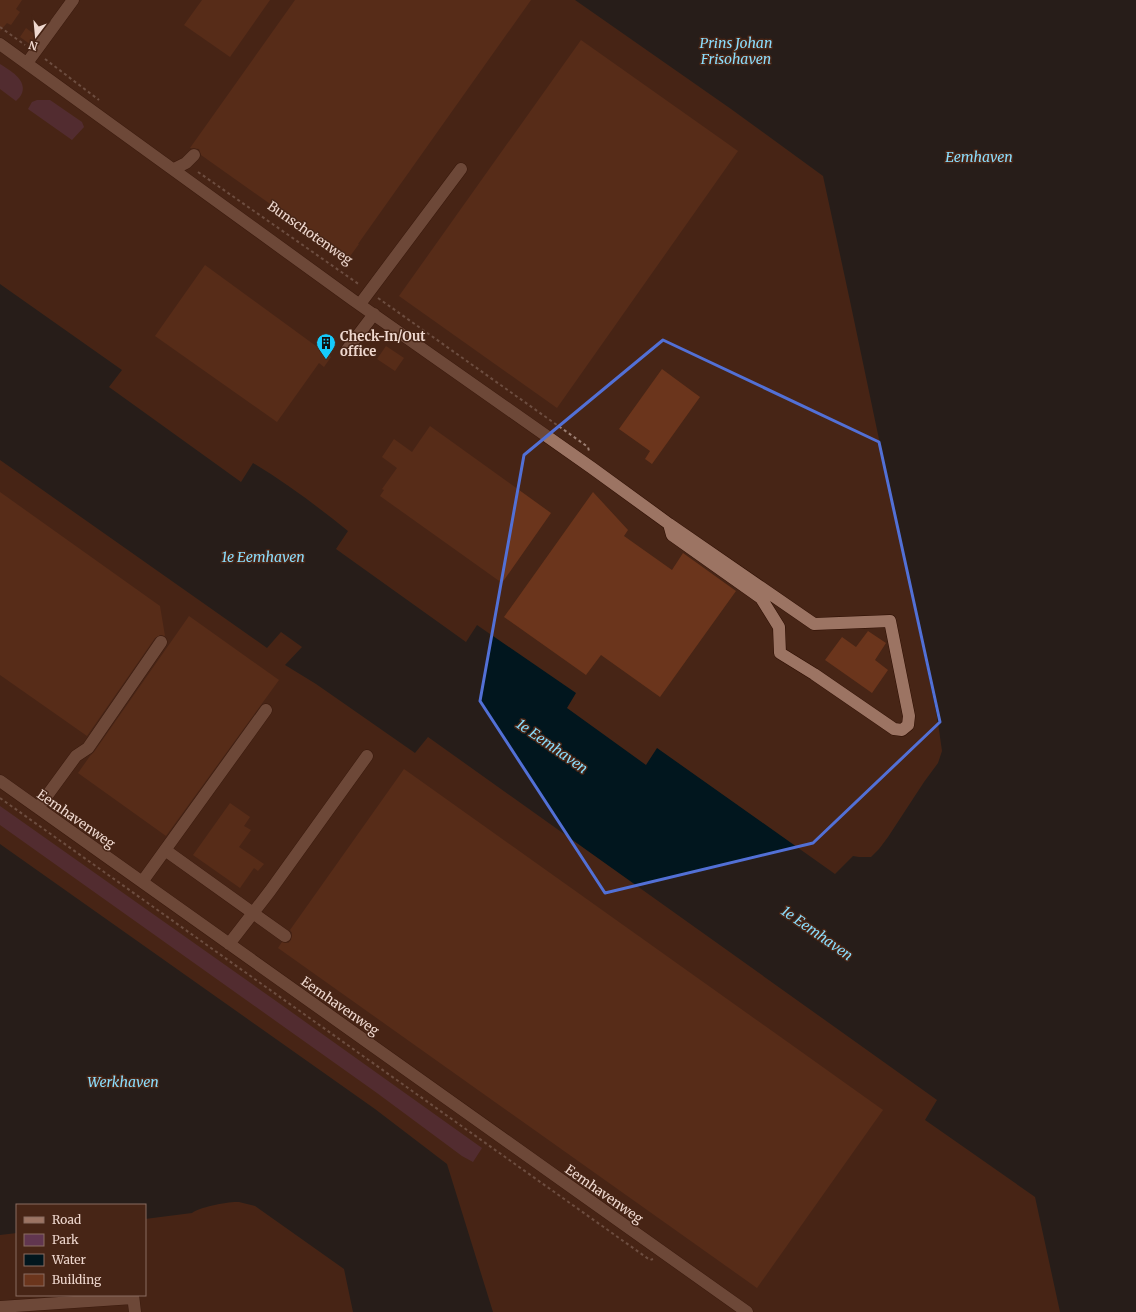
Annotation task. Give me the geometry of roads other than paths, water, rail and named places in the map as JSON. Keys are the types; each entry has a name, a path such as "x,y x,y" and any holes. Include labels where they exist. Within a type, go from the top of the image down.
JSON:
{"street":[{"path":"27,63 73,0"},
{"path":"0,44 374,314 669,524 814,624 890,621 909,716 908,725 902,730 894,728 780,653 779,627 761,598 672,535 669,524"},
{"path":"174,169 190,159"},
{"path":"360,304 461,169"},
{"path":"346,351 374,314"},
{"path":"38,808 76,756 88,748 161,642"},
{"path":"142,882 266,710"},
{"path":"228,944 367,756"},
{"name":"Eemhavenweg","path":"0,781 747,1312"},
{"path":"165,850 285,936"},
{"path":"0,1307 133,1297 135,1312"}],"water":[{"name":"Eemhaven","path":"575,0 1136,0 1136,1312 1060,1312 1035,1197 925,1120 937,1100 428,737 415,753 316,684 285,665 302,647 281,632 267,648 0,460 0,284 122,370 109,387 241,482 253,463 289,487 348,531 336,549 466,642 477,625 576,693 567,708 646,765 657,748 835,874 853,856 871,857 888,837 938,763 942,751 937,716 823,176 731,109"},
{"name":"Werkhaven","path":"0,844 375,1109 447,1164 493,1312 353,1312 344,1269 255,1206 239,1202 229,1202 215,1205 192,1213 146,1219 146,1204 16,1204 16,1233 0,1235"}],"place":[{"name":"Check-In/Out office","path":"326,360"}],"water label":[{"name":"Prins Johan Frisohaven","path":"736,52"},
{"name":"1e Eemhaven","path":"263,557"},
{"name":"1e Eemhaven","path":"552,746"},
{"name":"1e Eemhaven","path":"817,933"}]}
